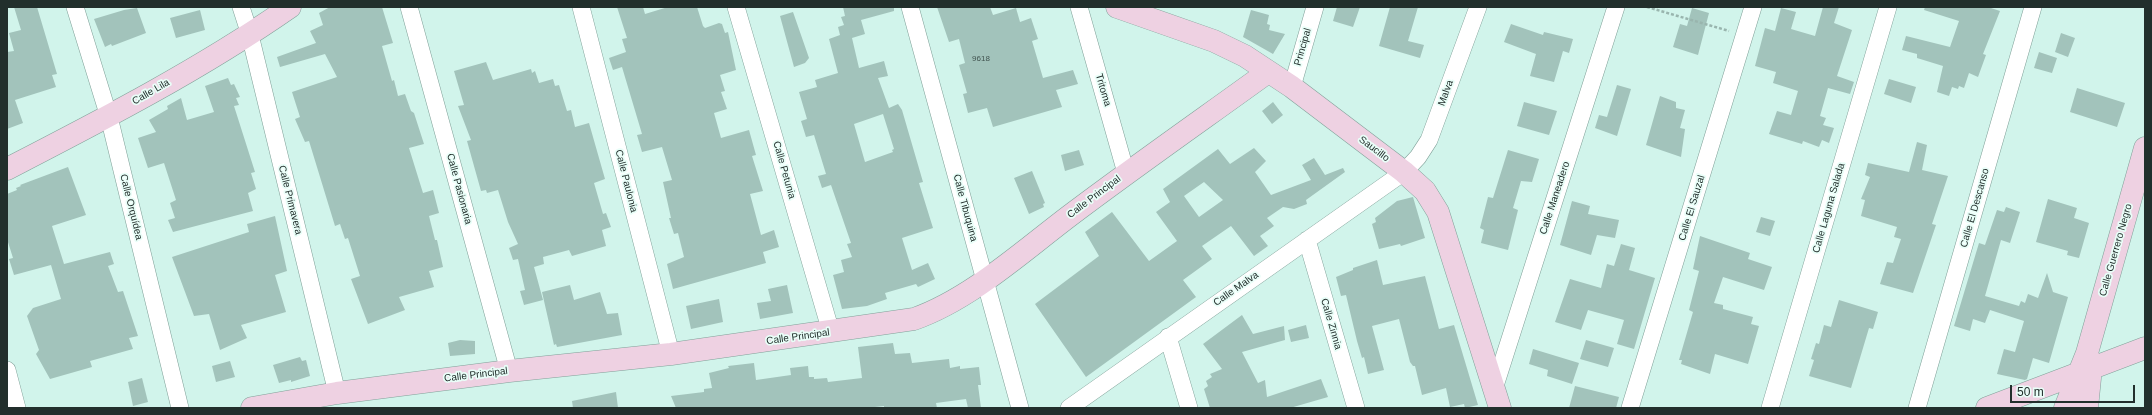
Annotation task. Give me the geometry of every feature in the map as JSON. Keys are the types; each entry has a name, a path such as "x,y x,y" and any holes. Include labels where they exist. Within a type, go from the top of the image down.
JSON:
{"street":[{"name":"Calle Orquídea","path":"75,7 109,117 180,408"},
{"name":"Calle Primavera","path":"241,7 250,35 337,393"},
{"name":"Calle Lila","path":"7,169 109,117 250,35 290,7"},
{"name":"Calle Pasionaria","path":"409,7 509,371"},
{"name":"Calle Paulonia","path":"581,7 670,354"},
{"name":"Calle Petunia","path":"736,7 831,332"},
{"name":"Calle Tibuquina","path":"910,7 1020,408"},
{"name":"Tritoma","path":"1079,7 1126,173"},
{"name":"Saucillo","path":"1117,7 1214,41 1245,56 1292,87 1404,172 1425,191 1438,212 1497,398"},
{"name":"Principal","path":"1292,87 1315,7"},
{"name":"Malva","path":"1404,172 1418,157 1429,140 1478,7"},
{"name":"Calle Maneadero","path":"1497,398 1616,7"},
{"name":"Calle El Sauzal","path":"1630,408 1753,7"},
{"name":"Calle Laguna Salada","path":"1770,408 1888,7"},
{"name":"Calle El Descanso","path":"1917,408 2033,7"},
{"name":"Calle Principal","path":"252,408 337,393 509,371 670,354 914,319 935,312 985,280 1126,173 1268,72"},
{"name":"Calle Guerrero Negro","path":"2086,364 2145,148"},
{"name":"Calle Malva","path":"1069,408 1404,172"},
{"name":"Calle Zinnia","path":"1307,240 1356,408"},
{"path":"1168,337 1189,408"},
{"path":"1988,408 2086,364 2145,348"},
{"path":"2065,408 2086,364"},
{"path":"2086,364 2087,408"},
{"path":"7,370 17,408"}],"path":[{"path":"1647,7 1745,35"}],"building":[{"path":"14,7 37,7 57,74 52,75 56,87 15,100 23,123 7,129 7,52 14,51 9,33 21,30"},
{"path":"330,7 382,7 393,43 382,46 392,81 394,80 398,96 405,94 411,111 414,113 424,144 409,148 423,193 433,190 439,213 429,216 435,240 437,240 443,267 429,271 434,287 399,297 405,310 368,324 351,279 360,276 348,238 345,239 340,224 335,226 309,141 305,142 295,119 300,117 292,92 337,77 325,54 280,67 277,57 316,43 310,31 323,25 319,13"},
{"path":"617,7 643,7 645,14 668,7 697,7 705,28 719,23 722,24 725,33 728,32 736,70 720,75 725,91 721,92 727,109 714,113 721,138 749,130 756,155 752,156 763,191 750,194 761,235 774,230 779,247 763,252 766,263 673,289 667,264 684,257 678,233 674,234 669,218 671,218 663,182 672,180 662,147 642,152 637,135 642,134 622,67 613,70 609,58 626,52 622,39 627,38"},
{"path":"843,7 894,7 894,11 861,20 865,34 852,38 859,68 884,61 888,76 878,78 889,108 898,104 902,110 923,182 919,183 933,228 902,238 912,270 928,263 935,279 918,287 916,284 885,293 887,299 867,306 842,309 833,275 844,272 841,260 852,257 847,244 851,243 831,185 822,188 818,176 826,174 814,135 806,137 801,121 807,119 799,92 817,87 815,80 838,73 829,39 840,35 838,27 844,25 841,17 845,16","holes":["883,114 894,149 892,150 893,152 865,162 854,124"]},
{"path":"937,7 990,7 993,15 1016,8 1020,22 1031,18 1038,39 1032,41 1043,78 1073,70 1078,84 1056,90 1062,107 993,127 987,108 968,113 963,94 967,93 959,65 965,63 959,39 949,42"},
{"path":"1337,7 1360,7 1353,27 1333,21"},
{"path":"1390,7 1418,7 1408,41 1424,45 1420,58 1379,46"},
{"path":"1823,7 1839,7 1834,23 1852,30 1837,76 1854,82 1850,94 1828,88 1820,116 1826,118 1823,125 1834,128 1829,143 1822,140 1819,147 1803,141 1802,144 1769,134 1777,111 1791,115 1798,91 1773,83 1776,72 1755,66 1765,28 1775,31 1781,8 1796,12 1791,29 1815,36"},
{"path":"1925,7 1988,7 2000,11 1983,54 1986,55 1978,77 1969,73 1964,88 1959,86 1958,89 1952,87 1949,96 1937,92 1943,66 1917,58 1917,54 1902,50 1906,36 1950,47 1959,21 1924,10"},
{"path":"137,8 146,33 112,46 111,44 105,47 94,19 124,10"},
{"path":"1692,8 1709,13 1698,55 1673,47 1680,24 1687,26"},
{"path":"200,10 205,30 176,38 170,18"},
{"path":"1251,10 1269,15 1267,24 1270,25 1269,30 1285,34 1273,54 1243,37"},
{"path":"793,12 809,58 805,63 794,67 780,16"},
{"path":"1511,24 1543,35 1544,32 1573,39 1569,53 1563,51 1554,82 1530,76 1536,54 1504,42"},
{"path":"2061,33 2075,38 2068,57 2055,52"},
{"path":"2039,52 2057,58 2052,73 2034,68"},
{"path":"486,62 493,80 531,69 532,73 535,71 539,83 553,79 555,86 559,85 567,111 571,110 575,127 589,123 605,179 594,183 603,214 606,213 611,227 602,230 606,246 572,256 569,250 543,257 544,264 534,267 543,300 524,305 520,291 525,290 518,259 513,260 509,248 518,244 508,222 498,190 487,193 486,190 481,191 467,141 471,140 458,106 464,105 454,71"},
{"path":"228,78 231,85 234,84 240,97 236,98 239,105 234,106 255,172 251,173 256,189 248,193 253,211 173,232 168,220 175,218 170,203 176,200 164,163 148,168 138,138 156,132 149,120 168,109 167,106 181,98 187,120 214,112 205,86"},
{"path":"1889,79 1916,87 1911,103 1884,94"},
{"path":"1617,85 1631,89 1617,136 1595,128 1599,115 1607,117"},
{"path":"2077,88 2125,103 2117,127 2070,112"},
{"path":"1660,96 1676,102 1676,108 1685,110 1680,128 1685,129 1681,157 1646,145"},
{"path":"1273,102 1283,115 1272,124 1262,111"},
{"path":"1524,102 1557,111 1549,135 1517,126"},
{"path":"1917,142 1927,145 1922,170 1948,176 1932,224 1936,225 1913,293 1880,284 1887,262 1893,263 1901,239 1894,237 1897,227 1861,216 1865,200 1861,199 1870,177 1865,175 1868,163 1909,172"},
{"path":"1254,148 1266,161 1255,172 1271,195 1311,180 1302,165 1314,158 1325,175 1343,168 1345,172 1306,200 1307,204 1294,209 1283,207 1267,218 1274,226 1260,236 1268,246 1254,256 1231,226 1202,246 1212,259 1183,280 1196,297 1086,377 1035,304 1099,256 1085,232 1112,212 1149,261 1177,241 1156,212 1170,202 1163,189 1218,149 1230,164","holes":["1204,182 1223,200 1199,217 1184,196"]},
{"path":"1079,150 1084,165 1065,171 1061,155"},
{"path":"1508,150 1539,159 1532,182 1521,181 1513,208 1518,210 1508,250 1481,243 1484,230 1480,228 1488,197 1493,198"},
{"path":"68,167 86,215 52,226 64,264 110,252 114,264 108,266 118,292 123,291 138,336 129,338 133,349 90,361 92,367 50,379 36,354 39,350 27,316 33,308 61,299 51,265 14,275 9,259 13,258 7,239 7,194 17,190 16,188 21,186 20,185"},
{"path":"1032,171 1045,203 1043,204 1044,207 1029,214 1014,178"},
{"path":"1413,197 1425,238 1401,246 1400,244 1379,249 1372,224 1376,222 1375,218 1397,201"},
{"path":"2048,199 2077,208 2074,218 2089,223 2079,258 2067,255 2068,251 2036,242"},
{"path":"1572,201 1590,206 1588,214 1619,220 1615,238 1597,235 1591,255 1560,245"},
{"path":"2006,207 2020,212 2010,243 2001,240 1985,296 2019,306 2021,301 2025,303 2028,294 2038,298 2047,273 2053,292 2068,297 2049,363 2033,358 2027,379 2025,380 1997,374 2004,349 2015,352 2024,321 1990,310 1985,323 1973,319 1970,331 1954,326 1979,243 1985,245 1997,210 2004,212"},
{"path":"275,216 287,271 275,275 286,312 241,325 247,338 220,350 209,314 194,316 172,257 249,232 247,224"},
{"path":"1761,217 1775,221 1770,236 1756,232"},
{"path":"1700,236 1750,253 1748,259 1772,267 1764,290 1723,277 1714,303 1723,305 1723,309 1753,317 1751,324 1759,326 1748,364 1715,354 1710,374 1681,364 1682,360 1679,360 1693,312 1689,310 1699,271 1693,269"},
{"path":"1621,244 1635,248 1629,270 1655,278 1634,349 1617,344 1624,320 1588,310 1581,330 1555,322 1570,279 1601,288 1607,264 1614,266"},
{"path":"1377,260 1383,285 1425,276 1439,329 1454,325 1478,405 1465,408 1464,404 1450,407 1446,388 1422,395 1415,366 1413,366 1410,362 1399,319 1372,326 1384,370 1368,374 1364,357 1362,358 1357,341 1346,295 1341,296 1336,277 1353,270 1353,268"},
{"path":"570,285 574,300 600,292 607,314 618,313 622,335 557,347 556,344 554,345 542,292"},
{"path":"787,285 793,313 760,319 757,303 771,301 768,289"},
{"path":"719,299 723,322 691,329 686,306"},
{"path":"1839,300 1878,312 1873,329 1869,328 1851,388 1809,376 1814,360 1811,359 1816,343 1819,344 1824,325 1831,327"},
{"path":"1242,315 1253,334 1284,326 1285,340 1242,352 1258,383 1265,380 1267,397 1321,379 1328,397 1290,408 1210,408 1204,389 1208,386 1206,381 1212,377 1210,374 1222,369 1203,344"},
{"path":"1306,325 1309,338 1291,342 1288,330"},
{"path":"460,340 475,341 475,354 450,356 448,343"},
{"path":"1586,340 1614,348 1608,367 1580,359"},
{"path":"893,343 895,354 910,353 912,363 949,359 950,368 960,366 960,369 979,367 981,385 978,385 981,408 968,408 966,399 936,403 937,408 884,408 884,406 866,408 676,408 671,396 704,392 704,389 712,388 709,373 729,368 728,366 754,363 756,380 791,375 790,368 808,366 809,377 814,377 814,379 827,378 828,382 862,378 858,347"},
{"path":"1533,349 1579,363 1572,384 1547,376 1548,370 1529,364"},
{"path":"300,357 302,361 306,360 310,376 291,382 291,380 279,383 273,365"},
{"path":"230,361 235,377 216,382 212,366"},
{"path":"142,378 148,402 133,406 128,382"},
{"path":"1575,386 1619,397 1616,408 1569,408"},
{"path":"616,392 618,408 573,408 572,401"}]}
